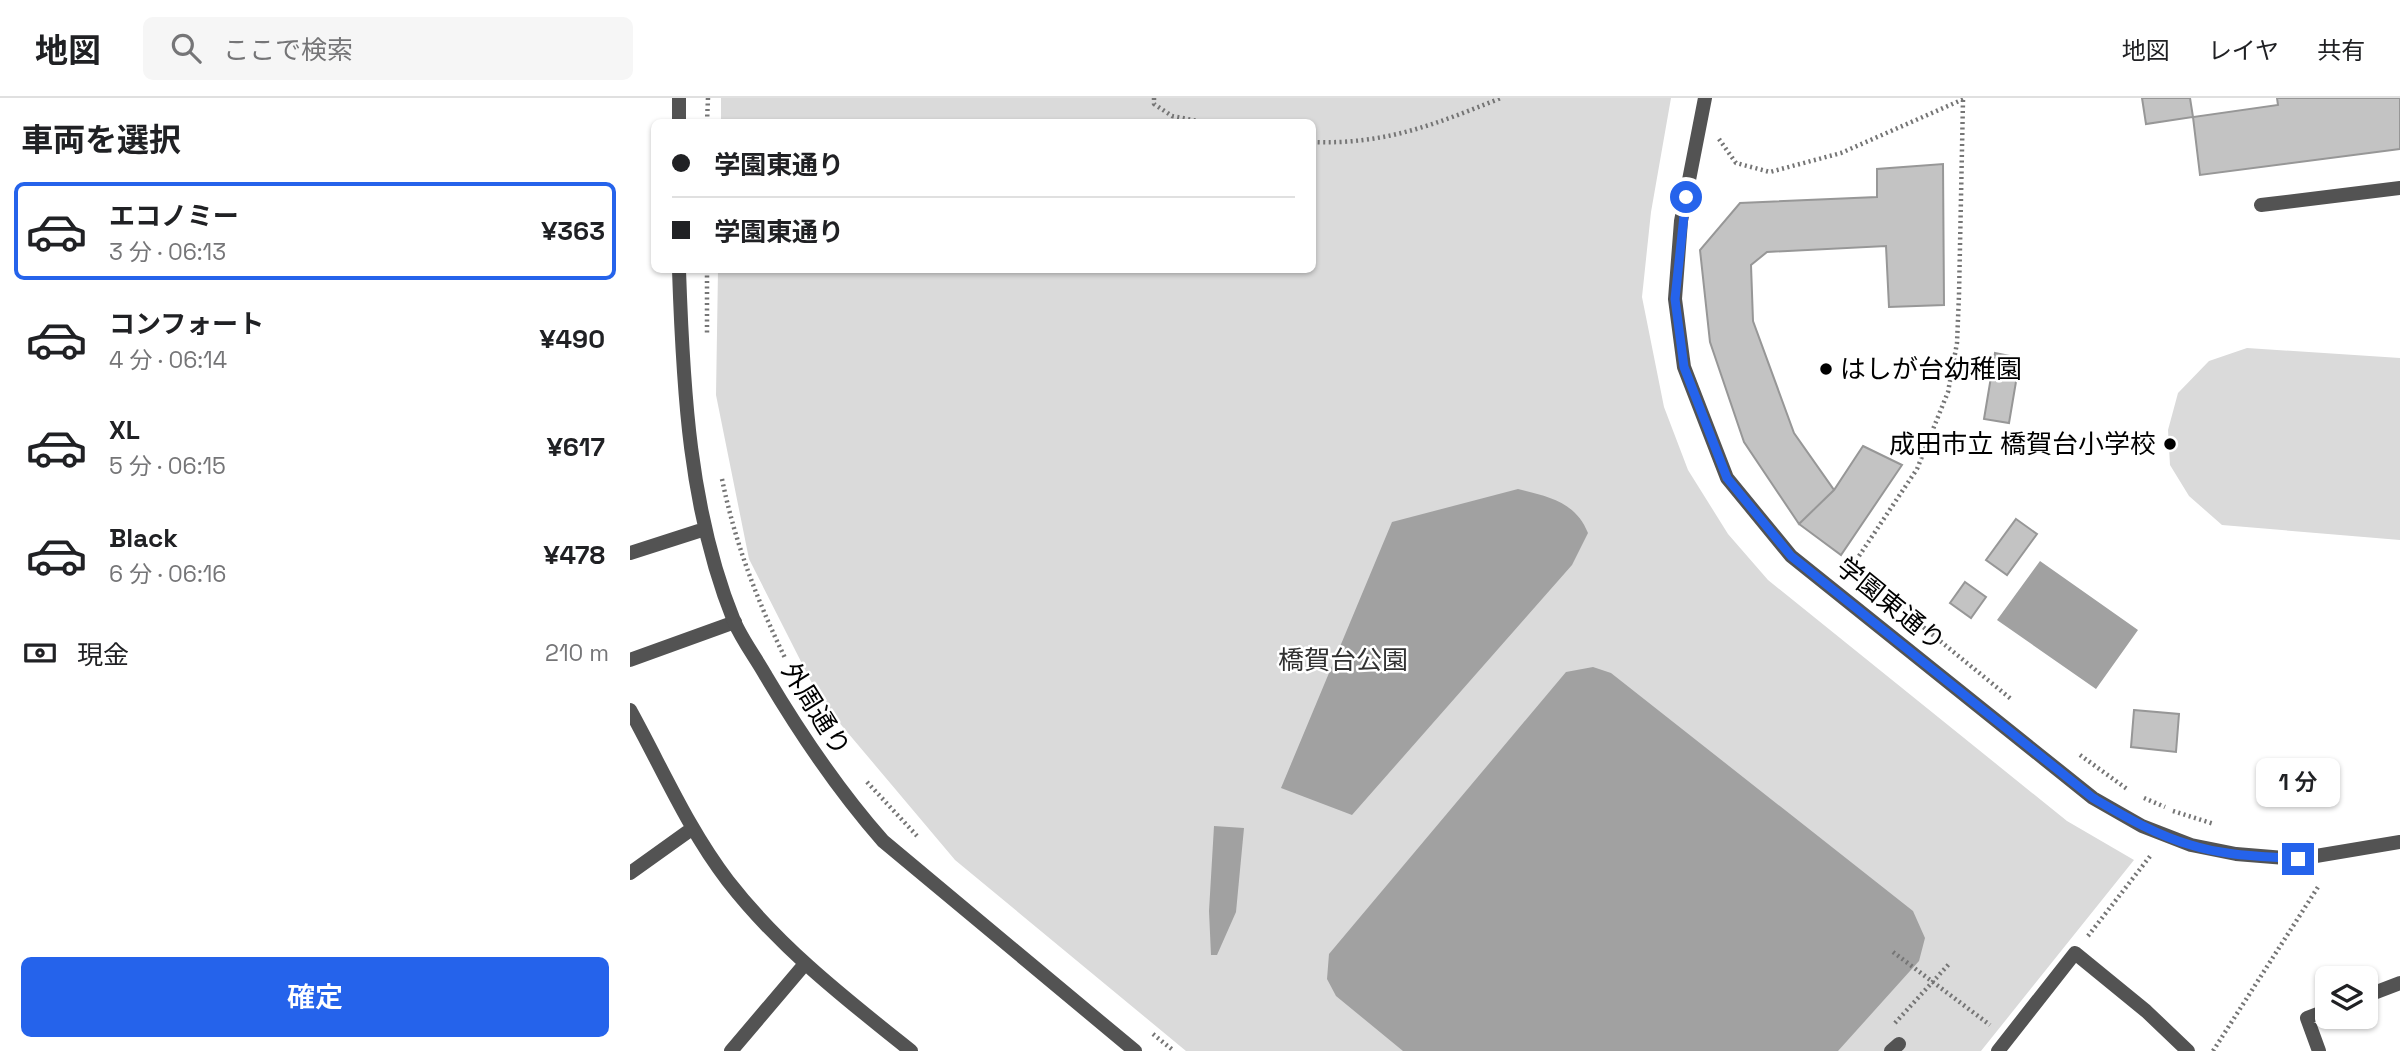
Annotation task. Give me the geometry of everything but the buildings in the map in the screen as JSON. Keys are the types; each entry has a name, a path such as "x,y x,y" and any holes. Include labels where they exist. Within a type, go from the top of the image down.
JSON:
{"street":[{"path":"679,98 679,119"},
{"name":"学園東通り","path":"1705,98 1681,221 1675,299 1684,367 1727,478 1791,556 2093,798 2142,826 2191,845 2236,854 2298,859 2400,842"},
{"path":"2261,205 2400,188"},
{"name":"外周通り","path":"679,273 687,420 705,529 735,622 820,763 883,841 1135,1051"},
{"path":"630,553 705,529"},
{"path":"630,660 735,622"},
{"path":"630,710 693,828 729,882 804,965 911,1051"},
{"path":"630,873 693,828"},
{"path":"1998,1051 2075,953 2146,1011 2188,1051"},
{"path":"731,1051 804,965"},
{"path":"2378,991 2400,983"},
{"path":"2315,1015 2308,1018 2319,1051"}],"path":[{"path":"707,119 708,98"},
{"path":"1154,98 1154,104 1172,116 1188,119"},
{"path":"1316,142 1371,141 1434,124 1502,98"},
{"path":"1722,125 1719,139 1736,163 1770,172 1841,153 1964,99 1959,295 1956,342 1948,392 1917,469 1851,568 2020,707"},
{"path":"707,273 707,348"},
{"path":"721,478 730,519 753,591 789,667"},
{"path":"2073,751 2134,793 2170,810 2225,827"},
{"path":"861,775 919,839"},
{"path":"2075,953 2151,855"},
{"path":"2213,1051 2318,887"},
{"path":"1893,952 1935,981 1999,1032"},
{"path":"1895,1048 1892,1027 1949,964"},
{"path":"1152,1033 1174,1051"}],"green space":[{"name":"橋賀台公園","path":"721,98 1671,98 1651,212 1642,297 1664,407 1688,470 1728,534 1768,580 2067,821 2134,860 1981,1051 1186,1051 955,860 821,701 749,559 716,395 718,273 1316,273 1316,119 721,119"},
{"path":"2247,348 2400,358 2400,540 2222,525 2189,496 2170,465 2168,430 2178,393 2209,361"}],"shaded area":[{"path":"1518,489 1559,502 1568,507 1582,522 1588,533 1572,565 1352,815 1281,788 1392,522"},
{"path":"2040,561 2138,630 2096,689 1997,620"},
{"path":"1593,667 1611,673 1913,911 1925,938 1919,961 1838,1051 1403,1051 1336,996 1327,979 1329,954 1566,672"},
{"path":"1214,826 1244,828 1236,912 1217,955 1211,955 1209,911"}],"place":[{"name":"はしが台幼稚園","path":"1826,369"},
{"name":"成田市立 橋賀台小学校","path":"2170,444"}],"route":[{"path":"1686,197 1681,221 1675,299 1684,367 1727,478 1791,556 2093,798 2142,826 2191,845 2236,854 2298,859"}]}
